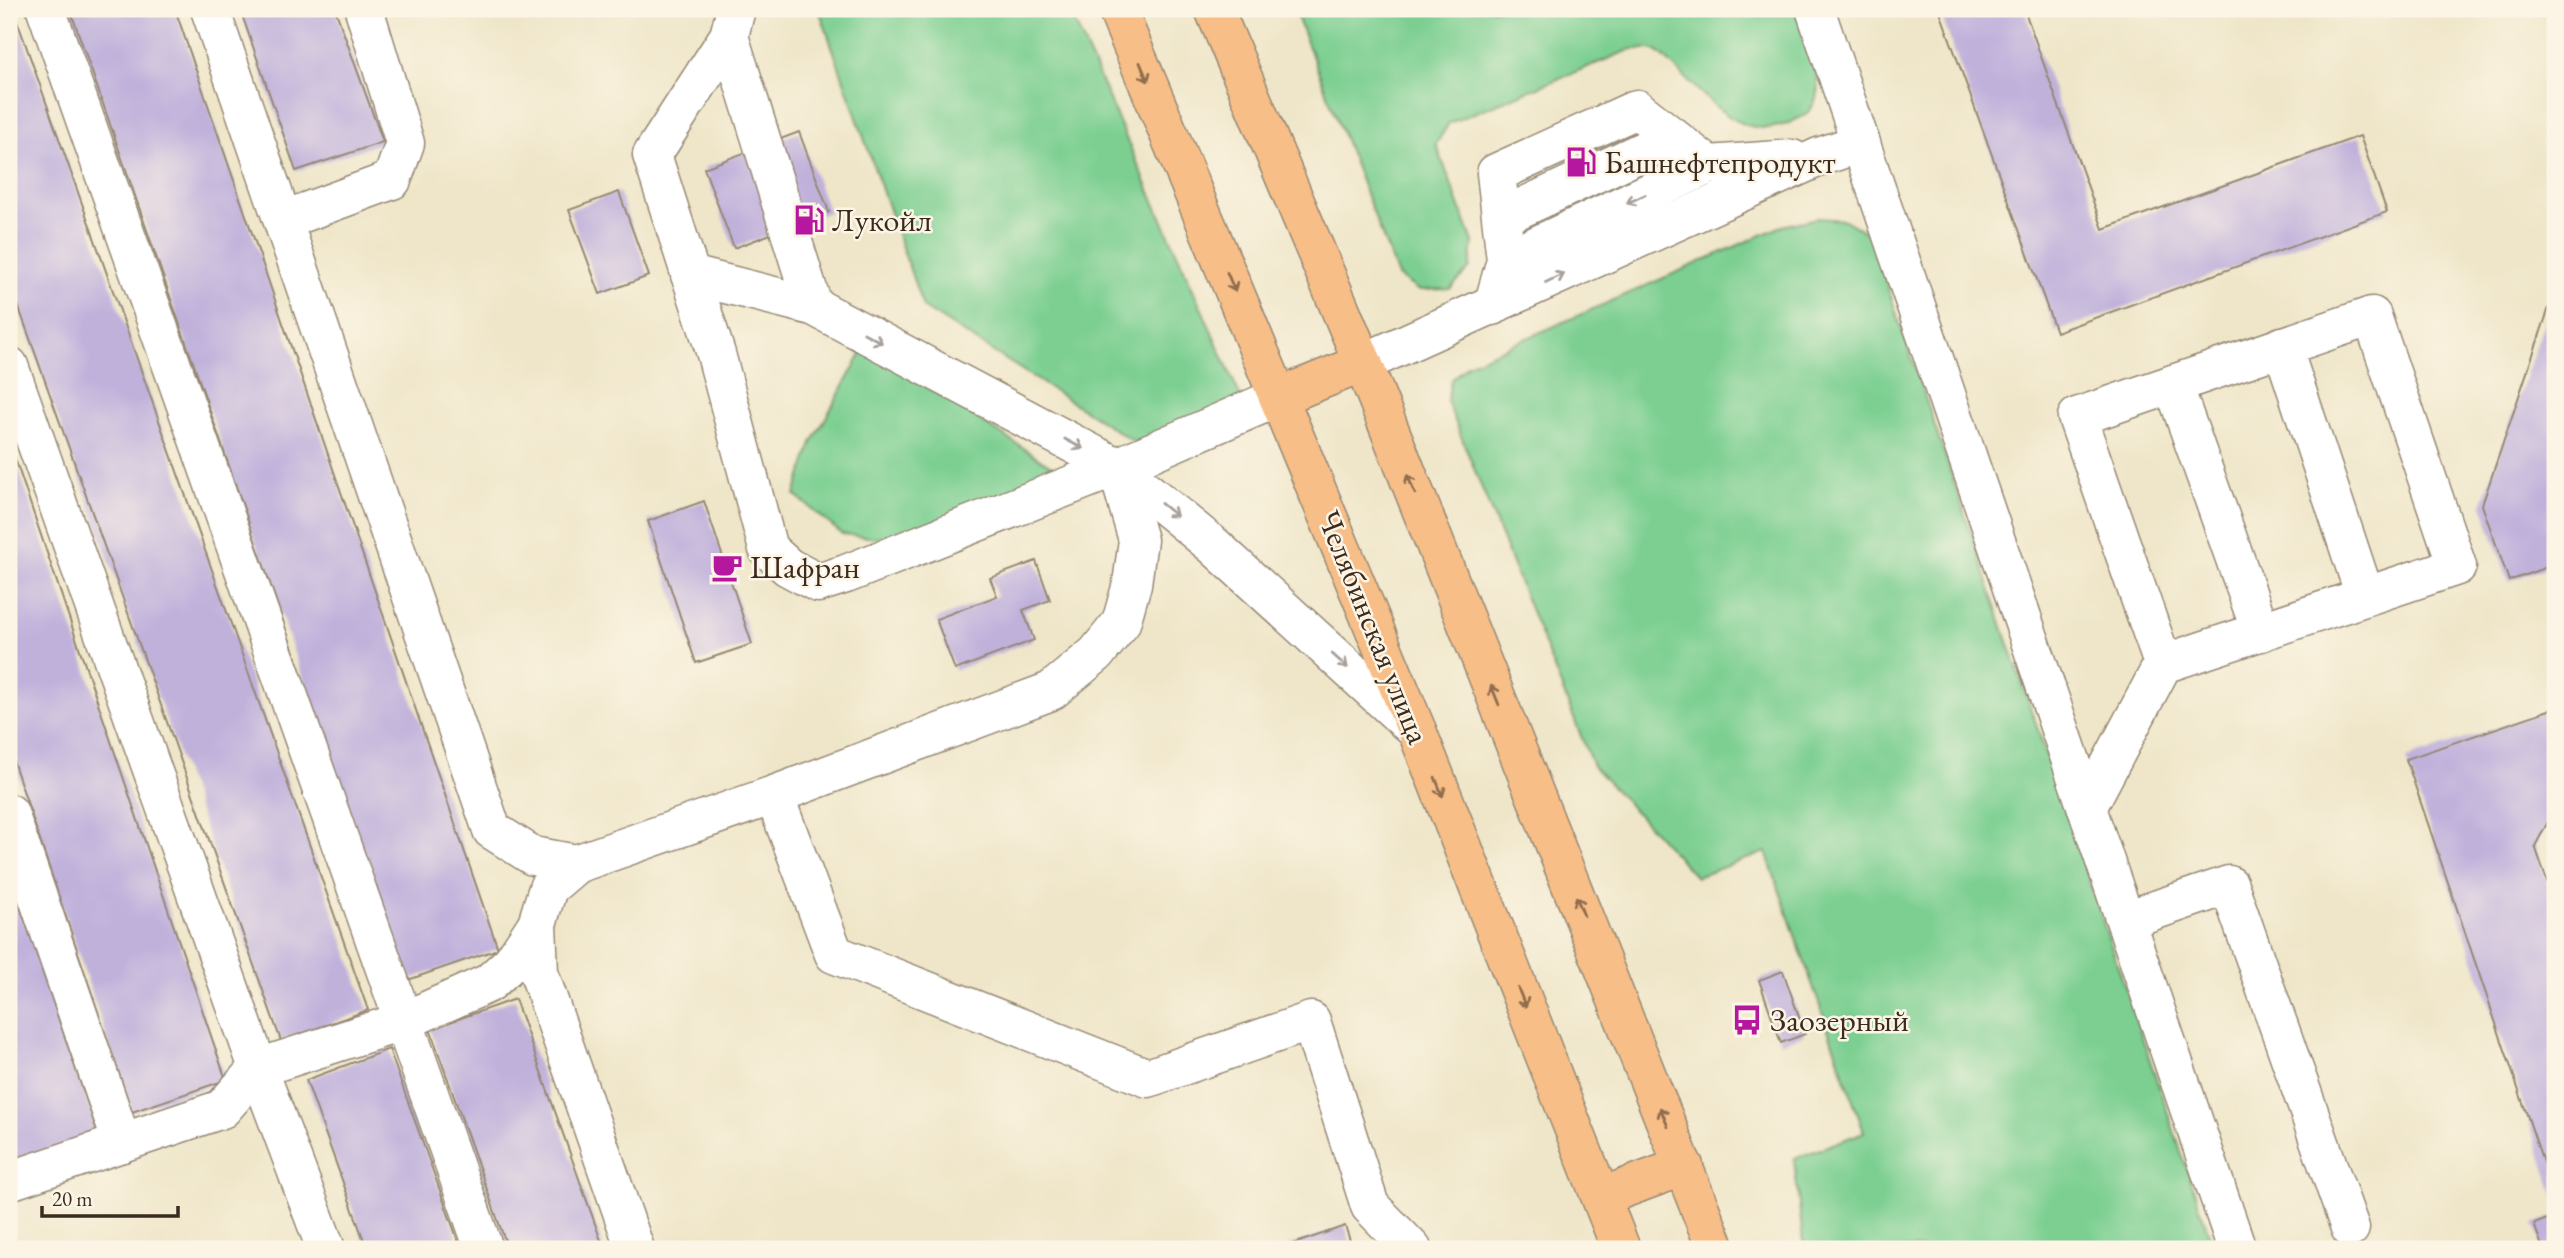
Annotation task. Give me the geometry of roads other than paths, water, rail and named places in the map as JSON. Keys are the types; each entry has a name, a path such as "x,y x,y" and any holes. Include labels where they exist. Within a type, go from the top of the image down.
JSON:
{"main road":[{"name":"Челябинская улица","path":"1117,9 1417,731 1621,1249"},
{"path":"1214,9 1363,363 1716,1249"},
{"path":"1279,397 1363,363"},
{"path":"1601,1198 1684,1166"}],"street":[{"path":"46,9 484,1249"},
{"path":"210,9 492,830 533,856 576,863"},
{"path":"284,220 392,180 405,143 364,9"},
{"path":"1815,9 2237,1249"},
{"path":"733,22 652,155 716,354 768,549 788,567 818,583 1117,467 1279,397"},
{"path":"733,22 813,306"},
{"path":"1493,306 1506,260 1496,173 1637,109 1708,165"},
{"path":"1363,363 1819,157 1861,143"},
{"path":"1506,260 1708,165 1819,157"},
{"path":"690,275 813,306 1117,467 1214,546 1417,731"},
{"path":"2087,808 2163,664 2457,566 2372,316 2077,417 2163,664"},
{"path":"2282,346 2365,596"},
{"path":"9,366 258,1068 326,1249"},
{"path":"2174,384 2261,632"},
{"path":"9,1181 222,1109 258,1068 404,1021 489,983 512,962 537,925 548,888 576,863 774,795 1051,691 1096,654 1121,623 1132,584 1138,540 1117,467"},
{"path":"774,795 834,954 1148,1078 1311,1021 1370,1206 1412,1249"},
{"path":"9,813 122,1143"},
{"path":"2126,920 2229,885 2350,1228"},
{"path":"537,925 539,973 635,1249"}],"place":[{"name":"Башнефтепродукт","path":"1581,162"},
{"name":"Лукойл","path":"809,220"},
{"name":"Шафран","path":"727,567"},
{"name":"Заозерный","path":"1747,1020"}]}
